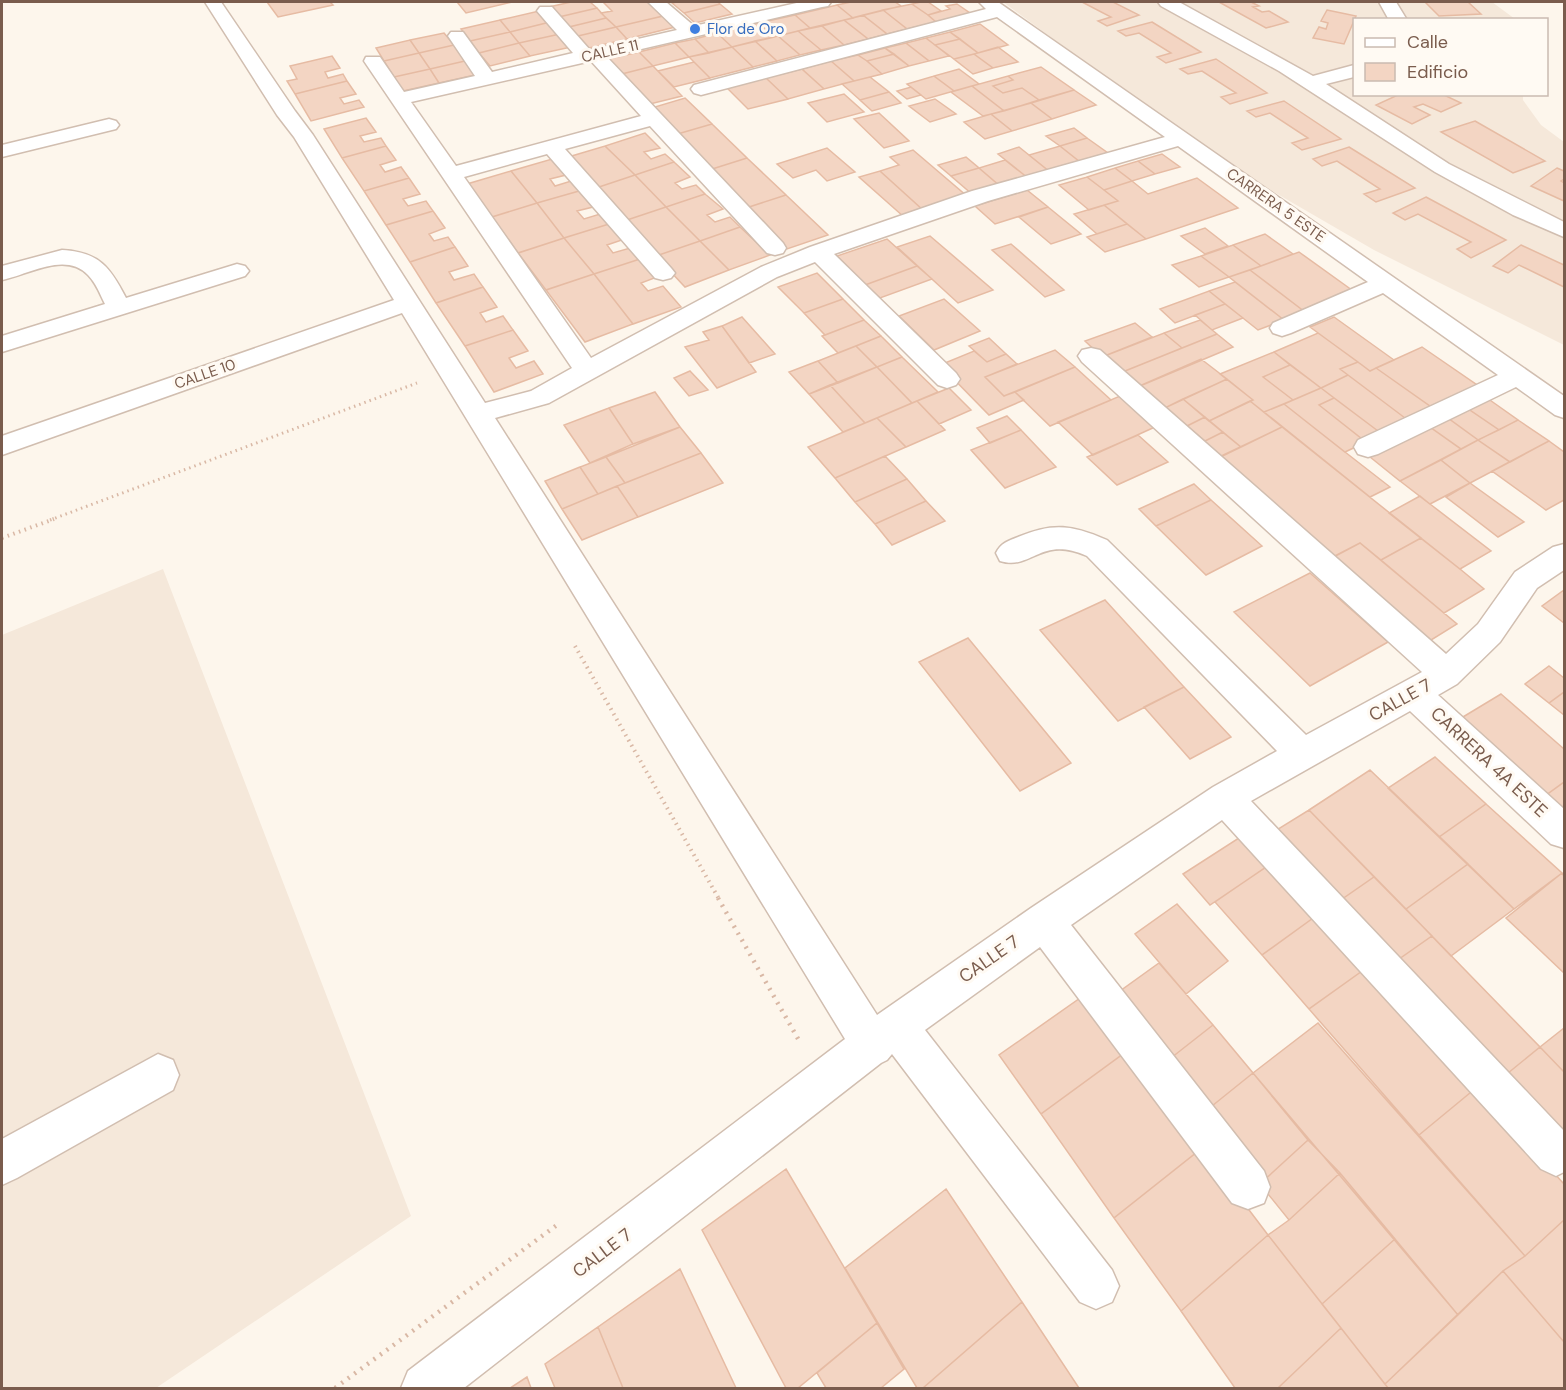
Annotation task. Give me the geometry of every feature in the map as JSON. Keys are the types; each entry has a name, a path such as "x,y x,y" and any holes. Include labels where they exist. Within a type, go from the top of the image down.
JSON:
{"street":[{"path":"213,2 287,115 303,135 478,414 884,1036 1095,1286"},
{"path":"656,2 692,33"},
{"name":"CALLE 11","path":"398,99 822,2"},
{"path":"1167,2 1219,29 1310,83 1442,168 1564,230"},
{"path":"1388,2 1397,18"},
{"path":"701,89 993,6"},
{"name":"CARRERA 5 ESTE","path":"993,6 1564,409"},
{"path":"546,11 654,119 775,248"},
{"path":"457,36 487,79"},
{"path":"373,62 586,371"},
{"path":"1310,83 1353,70"},
{"path":"451,174 654,119"},
{"path":"2,151 110,124"},
{"path":"478,414 540,397 769,272 819,252 980,196 1097,161 1182,139"},
{"path":"551,146 663,273"},
{"path":"819,252 947,379"},
{"path":"2,273 61,257 81,259 95,268 119,308"},
{"path":"2,344 237,271"},
{"path":"1282,328 1386,283"},
{"name":"CALLE 10","path":"2,446 408,303"},
{"path":"1091,356 1446,674"},
{"path":"1368,447 1518,376"},
{"path":"1011,554 1046,537 1066,536 1097,548 1303,755"},
{"name":"CALLE 7","path":"425,1389 884,1036 1044,921 1226,798 1446,674 1489,633 1526,580 1564,555"},
{"name":"CARRERA 4A ESTE","path":"1413,693 1564,832"},
{"path":"1226,798 1556,1154"},
{"path":"1044,921 1248,1187"},
{"path":"2,1163 158,1075"}],"path":[{"path":"2,538 424,381"},
{"path":"571,640 801,1045"}],"shaded area":[{"path":"1003,2 1492,2 1514,18 1353,18 1353,96 1523,96 1523,100 1541,125 1564,142 1564,345 1374,250 1253,180 1151,111"},
{"path":"163,569 411,1216 156,1388 2,1388 2,635"}],"building":[{"path":"267,2 330,2 333,5 278,17"},
{"path":"457,2 512,2 466,13"},
{"path":"571,2 590,2 597,8 559,17 549,7"},
{"path":"603,2 648,2 663,16 616,27 601,13 612,11"},
{"path":"718,2 720,4 684,13 672,3"},
{"path":"851,2 895,2 901,6 853,18 837,5"},
{"path":"928,2 941,11 928,15 912,4"},
{"path":"1082,2 1113,2 1139,15 1107,26 1098,21 1111,17"},
{"path":"1219,2 1251,2 1259,6 1253,7 1262,12 1269,11 1288,22 1266,28"},
{"path":"1425,2 1468,2 1481,14 1439,16"},
{"path":"720,4 732,14 695,23 684,13"},
{"path":"912,4 936,22 907,29 883,10"},
{"path":"957,4 970,13 936,22 928,15 950,9 946,6"},
{"path":"837,5 853,18 810,28 795,15"},
{"path":"597,8 606,18 569,27 559,17"},
{"path":"883,10 907,29 887,34 863,15"},
{"path":"1327,10 1356,16 1353,18 1344,44 1313,38 1319,27 1326,29 1328,23 1321,21"},
{"path":"539,11 550,22 510,32 500,20"},
{"path":"795,15 810,28 774,37 759,23"},
{"path":"863,15 887,34 868,39 844,20"},
{"path":"663,16 675,27 627,39 616,27"},
{"path":"606,18 616,27 578,36 569,27"},
{"path":"500,20 510,32 470,41 461,29"},
{"path":"844,20 868,39 844,45 822,26"},
{"path":"550,22 560,34 519,43 510,32"},
{"path":"1152,22 1201,52 1166,63 1157,57 1171,53 1139,33 1126,36 1118,31"},
{"path":"759,23 774,37 732,47 717,33"},
{"path":"980,24 1008,45 978,53 950,32"},
{"path":"822,26 844,45 821,50 798,31"},
{"path":"616,27 627,39 589,48 578,36"},
{"path":"798,31 821,50 800,55 778,36"},
{"path":"510,32 519,43 479,53 470,41"},
{"path":"950,32 960,39 935,45 926,38"},
{"path":"444,33 454,45 419,53 410,40"},
{"path":"717,33 732,47 709,53 695,39"},
{"path":"560,34 571,47 530,56 519,43"},
{"path":"778,36 800,55 777,61 755,41"},
{"path":"926,38 949,56 929,61 906,43"},
{"path":"695,39 709,53 689,57 675,43"},
{"path":"960,39 978,53 954,59 935,45"},
{"path":"410,40 419,53 384,61 376,48"},
{"path":"755,41 777,61 753,67 732,47"},
{"path":"519,43 530,56 490,66 479,53"},
{"path":"675,43 689,57 653,66 639,52"},
{"path":"906,43 929,61 909,66 885,48"},
{"path":"454,45 465,61 430,69 419,53"},
{"path":"732,47 753,67 710,78 689,57"},
{"path":"998,47 1018,62 993,68 974,54"},
{"path":"885,48 894,54 867,61 858,55"},
{"path":"639,52 653,66 618,75 604,60"},
{"path":"419,53 430,69 394,77 384,61"},
{"path":"894,54 909,66 882,74 867,61"},
{"path":"974,54 993,68 973,74 954,59"},
{"path":"858,55 882,74 854,81 831,61"},
{"path":"332,56 340,68 325,72 328,78 343,74 347,81 295,94 287,81 297,79 290,66"},
{"path":"1216,59 1267,93 1230,104 1221,97 1236,93 1202,71 1188,74 1180,69"},
{"path":"465,61 475,75 439,83 430,69"},
{"path":"831,61 854,81 824,89 802,69"},
{"path":"694,62 710,78 674,87 658,71"},
{"path":"653,66 682,96 646,105 618,75"},
{"path":"1041,67 1074,90 1039,100 1022,88 1003,93 993,86 1013,80 1008,76"},
{"path":"430,69 439,83 403,91 394,77"},
{"path":"802,69 824,89 788,99 766,78"},
{"path":"959,69 979,84 954,91 934,76"},
{"path":"934,76 954,91 926,99 907,84"},
{"path":"1008,76 1013,80 993,86 1003,93 1022,88 1039,100 1004,111 972,86"},
{"path":"870,77 889,92 860,100 842,84"},
{"path":"766,78 788,99 748,109 727,88"},
{"path":"347,81 356,94 340,98 344,104 359,100 364,107 311,121 295,94"},
{"path":"972,86 1004,111 983,116 951,92"},
{"path":"911,87 921,95 907,99 897,91"},
{"path":"1074,90 1096,105 1052,119 1031,103"},
{"path":"889,92 901,103 872,111 860,100"},
{"path":"844,94 864,112 827,122 808,103"},
{"path":"1396,96 1446,96 1461,103 1441,112 1423,104 1414,107 1430,115 1412,124 1376,105"},
{"path":"685,98 712,124 674,135 648,109"},
{"path":"935,99 956,114 930,122 909,106"},
{"path":"1284,101 1341,139 1302,150 1292,143 1308,138 1270,113 1256,117 1247,111"},
{"path":"1031,103 1052,119 1012,131 991,114"},
{"path":"879,113 909,141 884,148 854,119"},
{"path":"991,114 1012,131 985,139 964,122"},
{"path":"366,118 376,132 360,136 364,142 381,138 386,146 342,158 324,129"},
{"path":"1475,121 1545,161 1513,173 1441,132"},
{"path":"712,124 747,158 709,170 674,135"},
{"path":"1074,128 1087,138 1060,146 1046,136"},
{"path":"645,133 660,148 644,152 651,159 665,154 674,162 635,175 605,146"},
{"path":"1087,138 1108,153 1080,162 1060,146"},
{"path":"386,146 396,160 380,165 385,172 401,167 409,178 364,191 342,158"},
{"path":"605,146 635,175 593,189 565,158"},
{"path":"1060,146 1080,162 1050,172 1029,155"},
{"path":"1019,147 1050,172 1028,178 998,154"},
{"path":"1349,147 1415,188 1376,202 1364,194 1380,189 1337,161 1322,166 1313,159"},
{"path":"827,148 855,172 827,181 816,170 793,178 777,164"},
{"path":"913,150 968,197 924,211 880,171 899,165 890,157"},
{"path":"1162,154 1180,167 1155,174 1138,161"},
{"path":"966,157 979,168 951,176 938,165"},
{"path":"747,158 786,195 746,208 709,170"},
{"path":"552,159 566,175 550,179 555,186 571,181 579,191 537,203 511,171"},
{"path":"1005,160 1028,178 1001,187 979,168"},
{"path":"1138,161 1155,174 1132,181 1115,168"},
{"path":"674,162 690,177 675,183 682,189 696,185 705,194 666,207 635,175"},
{"path":"979,168 1001,187 973,195 951,176"},
{"path":"1115,168 1132,181 1104,190 1087,177"},
{"path":"1557,168 1564,171 1564,179 1561,181 1564,183 1564,201 1531,186"},
{"path":"511,171 537,203 492,217 467,184"},
{"path":"880,171 924,211 904,217 859,177"},
{"path":"635,175 666,207 624,221 593,189"},
{"path":"1087,177 1118,201 1089,210 1059,185"},
{"path":"409,178 420,194 403,199 408,206 426,201 433,211 386,225 364,191"},
{"path":"1197,178 1238,208 1146,239 1104,205 1118,201 1104,190 1132,181 1148,194"},
{"path":"1027,190 1048,207 995,224 975,206"},
{"path":"579,191 593,207 577,211 584,219 600,214 609,224 564,238 537,203"},
{"path":"705,194 723,209 707,215 715,222 730,217 740,227 700,241 666,207"},
{"path":"786,195 828,235 787,249 746,208"},
{"path":"1426,197 1506,240 1471,258 1457,249 1471,242 1418,214 1405,220 1393,213"},
{"path":"537,203 564,238 518,253 492,217"},
{"path":"1104,205 1127,224 1097,234 1074,214"},
{"path":"666,207 700,241 656,256 624,221"},
{"path":"1048,207 1081,234 1051,244 1019,217"},
{"path":"433,211 445,228 429,234 434,241 448,237 455,247 410,262 386,225"},
{"path":"609,224 622,240 607,245 613,253 630,248 640,259 594,274 564,238"},
{"path":"1127,224 1146,239 1105,252 1087,237"},
{"path":"740,227 770,255 729,270 700,241"},
{"path":"1205,228 1228,246 1205,254 1181,236"},
{"path":"1265,234 1293,254 1261,266 1233,245"},
{"path":"930,236 993,290 958,303 897,247"},
{"path":"564,238 594,274 546,290 518,253"},
{"path":"887,239 917,266 865,285 837,256"},
{"path":"700,241 729,270 685,287 656,256"},
{"path":"1011,244 1064,290 1045,297 992,250"},
{"path":"1233,245 1261,266 1229,277 1201,256"},
{"path":"1521,245 1564,265 1564,287 1519,265 1508,273 1493,266"},
{"path":"455,247 468,266 449,272 454,280 474,274 483,287 436,303 410,262"},
{"path":"1299,252 1356,293 1305,312 1250,270"},
{"path":"1201,256 1229,277 1199,287 1172,265"},
{"path":"640,259 657,277 641,283 648,291 663,286 681,307 633,324 594,274"},
{"path":"917,266 932,279 880,298 865,285"},
{"path":"1250,270 1305,312 1284,320 1229,277"},
{"path":"817,273 843,299 804,313 778,287"},
{"path":"594,274 633,324 585,342 546,290"},
{"path":"1235,282 1284,320 1258,330 1209,291"},
{"path":"483,287 497,307 480,313 486,322 503,316 513,330 465,346 436,303"},
{"path":"1209,291 1225,304 1175,323 1160,309"},
{"path":"843,299 864,320 825,335 804,313"},
{"path":"944,299 980,331 934,350 899,316"},
{"path":"1225,304 1243,318 1212,330 1195,315"},
{"path":"742,317 775,354 749,363 722,326"},
{"path":"1334,317 1394,360 1370,371 1310,327"},
{"path":"864,320 881,336 838,353 822,336"},
{"path":"1200,320 1217,334 1182,348 1164,333"},
{"path":"1135,323 1152,337 1102,357 1085,341"},
{"path":"722,326 756,372 717,388 685,347 709,340 703,332"},
{"path":"513,330 528,351 509,358 516,368 534,361 543,374 494,392 465,346"},
{"path":"1164,333 1182,348 1120,373 1102,357"},
{"path":"1318,333 1358,362 1340,369 1348,375 1321,388 1274,352"},
{"path":"1217,334 1233,347 1135,388 1120,373"},
{"path":"881,336 902,357 877,367 856,346"},
{"path":"989,338 1006,354 987,362 969,346"},
{"path":"856,346 877,367 838,383 818,361"},
{"path":"1422,347 1480,387 1434,409 1376,368"},
{"path":"1055,350 1075,367 1004,396 985,377"},
{"path":"974,351 987,362 1006,354 1017,364 985,377 1004,396 1015,392 1024,400 989,415 940,365"},
{"path":"1274,352 1290,365 1263,377 1293,400 1264,412 1250,401 1253,400 1220,374"},
{"path":"902,357 938,392 912,403 877,367"},
{"path":"1201,359 1227,379 1165,408 1135,388"},
{"path":"818,361 838,383 809,394 789,372"},
{"path":"1358,362 1370,371 1376,368 1434,409 1409,421 1340,369"},
{"path":"1290,365 1321,388 1293,400 1263,377"},
{"path":"877,367 912,403 865,423 830,385"},
{"path":"1075,367 1111,400 1050,426 1015,392"},
{"path":"690,371 708,390 689,396 674,378"},
{"path":"1348,375 1409,421 1382,434 1321,388"},
{"path":"1227,379 1253,400 1209,421 1183,399"},
{"path":"830,385 865,423 843,432 809,394"},
{"path":"949,388 971,410 939,424 917,401"},
{"path":"1321,388 1334,398 1319,405 1366,442 1345,452 1284,404"},
{"path":"655,392 680,427 633,444 609,408"},
{"path":"1120,396 1155,427 1093,455 1058,422"},
{"path":"1334,398 1382,434 1366,442 1319,405"},
{"path":"1487,398 1518,420 1499,430 1467,408"},
{"path":"1183,399 1205,417 1187,426 1165,408"},
{"path":"917,401 945,430 906,447 877,418"},
{"path":"1250,401 1282,427 1241,447 1209,421"},
{"path":"1284,404 1390,487 1370,497 1264,412"},
{"path":"609,408 633,444 590,463 564,425"},
{"path":"1467,408 1499,430 1478,440 1448,418"},
{"path":"1007,416 1021,430 990,443 977,428"},
{"path":"1205,417 1223,432 1205,441 1187,426"},
{"path":"877,418 906,447 835,478 808,447"},
{"path":"1448,418 1478,440 1461,449 1430,427"},
{"path":"1518,420 1549,441 1510,462 1478,440"},
{"path":"680,427 701,453 625,483 606,457"},
{"path":"1282,427 1421,538 1381,560 1360,543 1331,558 1215,459"},
{"path":"1430,427 1461,449 1400,481 1370,457"},
{"path":"1021,430 1056,467 1005,488 971,450"},
{"path":"1223,432 1241,447 1212,461 1195,446"},
{"path":"1138,435 1168,462 1117,485 1087,457"},
{"path":"1478,440 1510,462 1470,483 1441,460"},
{"path":"1549,441 1564,452 1564,500 1546,510 1492,471"},
{"path":"701,453 723,483 638,517 617,486"},
{"path":"885,456 907,479 855,502 835,478"},
{"path":"606,457 625,483 598,494 580,467"},
{"path":"1441,460 1470,483 1430,504 1400,481"},
{"path":"580,467 598,494 562,509 545,481"},
{"path":"907,479 926,501 875,524 855,502"},
{"path":"1470,483 1524,522 1498,537 1446,497"},
{"path":"1194,484 1211,500 1156,526 1139,509"},
{"path":"617,486 638,517 582,540 562,509"},
{"path":"1420,496 1491,551 1460,569 1389,513"},
{"path":"1211,500 1262,546 1206,575 1156,526"},
{"path":"926,501 945,521 892,545 875,524"},
{"path":"1421,538 1484,589 1444,613 1381,560"},
{"path":"1360,543 1457,624 1423,645 1326,561"},
{"path":"1310,573 1388,642 1310,686 1234,612"},
{"path":"1564,590 1564,623 1542,606"},
{"path":"1105,600 1184,687 1118,721 1040,630"},
{"path":"968,638 1071,763 1020,791 919,662"},
{"path":"1549,666 1564,678 1564,692 1549,703 1525,684"},
{"path":"1184,687 1231,737 1190,759 1144,707"},
{"path":"1564,692 1564,715 1549,703"},
{"path":"1501,694 1564,749 1564,782 1542,798 1458,720"},
{"path":"1435,757 1486,804 1439,837 1388,788"},
{"path":"1370,770 1468,864 1406,909 1309,810"},
{"path":"1564,782 1564,819 1542,798"},
{"path":"1486,804 1562,873 1514,909 1439,837"},
{"path":"1309,810 1374,877 1332,906 1267,836"},
{"path":"1242,836 1269,865 1210,905 1183,874"},
{"path":"1468,864 1514,909 1451,956 1406,909"},
{"path":"1269,865 1316,916 1262,955 1215,902"},
{"path":"1562,873 1564,876 1564,973 1506,918"},
{"path":"1374,877 1432,936 1389,966 1332,906"},
{"path":"1177,904 1228,961 1186,994 1135,934"},
{"path":"1316,916 1365,969 1309,1009 1262,955"},
{"path":"1432,936 1540,1047 1497,1082 1389,966"},
{"path":"1159,963 1213,1025 1162,1065 1109,999"},
{"path":"1365,969 1476,1088 1419,1135 1309,1009"},
{"path":"1083,996 1127,1051 1041,1114 999,1055"},
{"path":"1318,1023 1525,1256 1503,1271 1458,1315 1253,1073"},
{"path":"1213,1025 1253,1073 1202,1114 1162,1065"},
{"path":"1564,1028 1564,1072 1540,1047"},
{"path":"1540,1047 1564,1072 1564,1154 1497,1082"},
{"path":"1127,1051 1202,1148 1114,1218 1041,1114"},
{"path":"1253,1073 1308,1140 1260,1184 1202,1114"},
{"path":"1476,1088 1564,1184 1564,1220 1525,1256 1419,1135"},
{"path":"1308,1140 1340,1173 1289,1220 1260,1184"},
{"path":"1202,1148 1268,1235 1181,1311 1114,1218"},
{"path":"786,1169 877,1323 798,1388 786,1388 702,1230"},
{"path":"1340,1173 1395,1239 1322,1304 1268,1235 1289,1220"},
{"path":"946,1189 1022,1302 923,1388 917,1388 845,1268"},
{"path":"1564,1220 1564,1342 1503,1271 1525,1256"},
{"path":"1268,1235 1341,1328 1278,1388 1235,1388 1181,1311"},
{"path":"1395,1239 1458,1315 1385,1384 1322,1304"},
{"path":"680,1269 736,1388 623,1388 598,1327"},
{"path":"1503,1271 1564,1342 1564,1388 1388,1388 1385,1384"},
{"path":"1022,1302 1079,1388 923,1388"},
{"path":"877,1323 904,1369 881,1388 826,1388 817,1373"},
{"path":"598,1327 623,1388 555,1388 545,1364"},
{"path":"1341,1328 1388,1388 1278,1388"},
{"path":"527,1377 531,1388 510,1388"}],"place":[{"name":"Flor de Oro","path":"695,29"}]}
